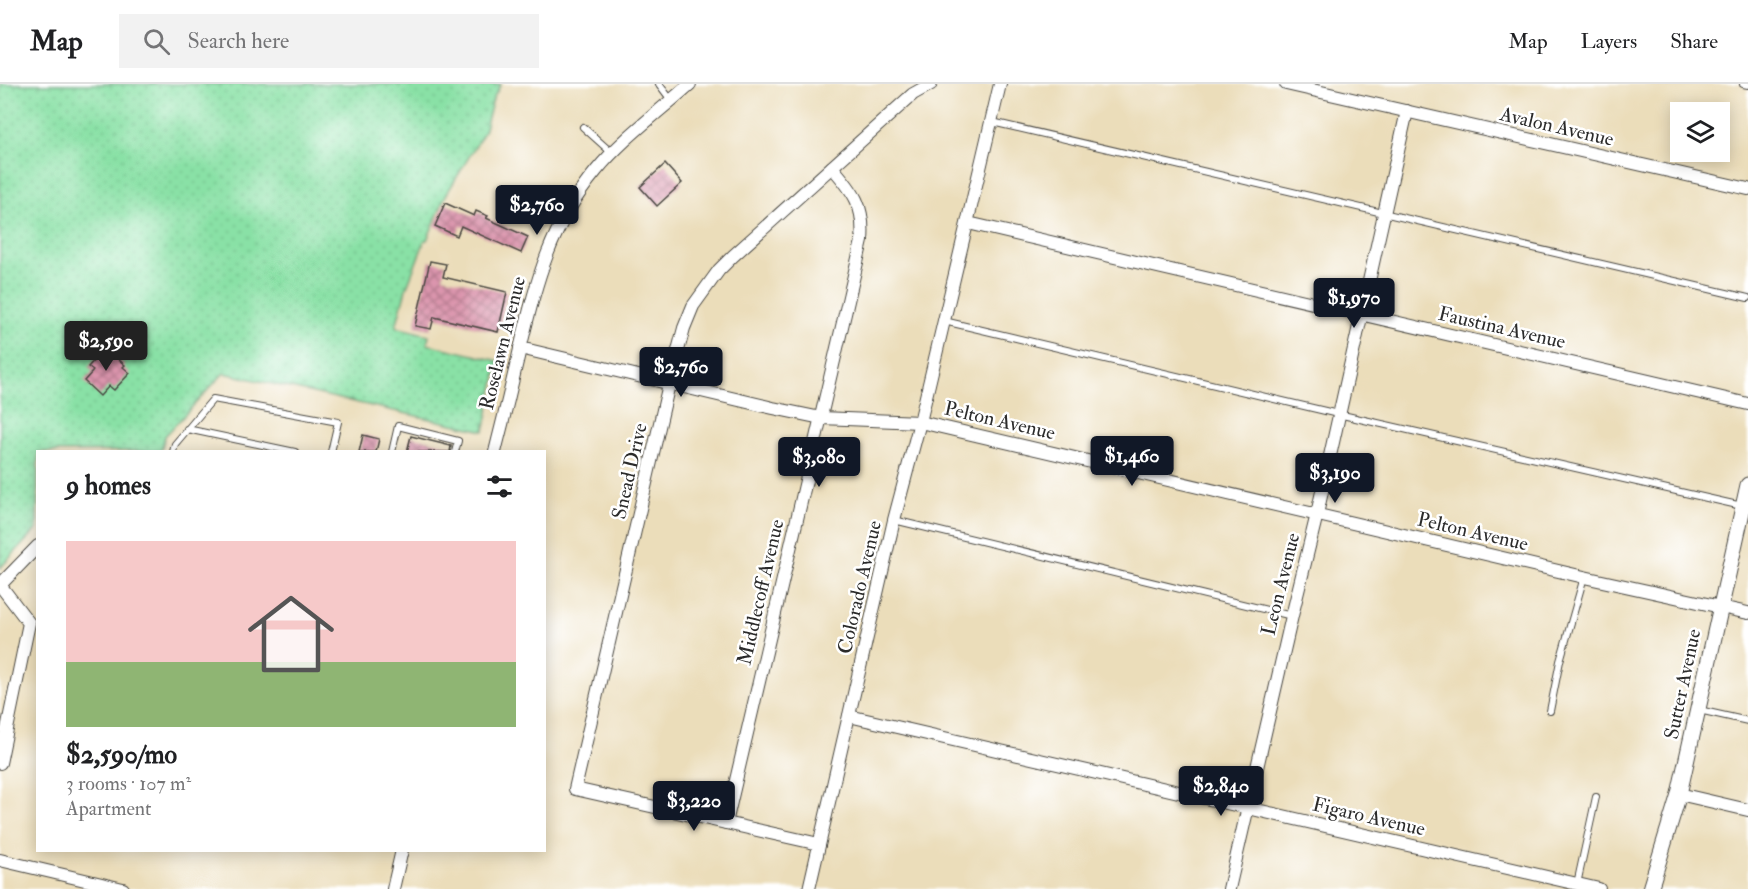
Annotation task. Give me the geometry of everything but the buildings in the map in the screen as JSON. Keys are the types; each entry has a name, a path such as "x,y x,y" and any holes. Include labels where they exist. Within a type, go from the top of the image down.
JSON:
{"street":[{"name":"Roselawn Avenue","path":"495,450 532,297 552,240 566,212 591,177 612,154 690,84"},
{"name":"Snead Drive","path":"726,823 575,789 684,328 693,306 706,286 733,256 913,94 931,84"},
{"name":"Avalon Avenue","path":"1286,84 1748,189"},
{"name":"Colorado Avenue","path":"809,889 894,520 992,123 997,85"},
{"name":"Leon Avenue","path":"1229,889 1317,514 1407,111"},
{"name":"Middlecoff Avenue","path":"726,823 862,241 862,215 858,203 851,188 832,167"},
{"name":"Faustina Avenue","path":"968,223 1748,404"},
{"name":"Pelton Avenue","path":"520,348 820,418 920,422 1748,613"},
{"name":"Sutter Avenue","path":"1650,889 1679,794 1748,485"},
{"path":"0,761 29,623 0,585 36,548"},
{"name":"Figaro Avenue","path":"849,716 1599,889"},
{"path":"1679,794 1748,810"},
{"path":"726,823 819,844"},
{"path":"393,889 402,852"},
{"path":"0,860 123,889"}],"lane":[{"path":"659,84 672,100"},
{"path":"1743,84 1748,85"},
{"path":"992,123 1748,298"},
{"path":"583,126 612,154"},
{"path":"530,189 558,204 566,212"},
{"path":"944,321 1743,507"},
{"path":"174,450 175,444 213,399 338,422 331,450"},
{"path":"392,450 398,426 458,441 456,450"},
{"path":"187,429 286,450"},
{"path":"894,520 1292,616"},
{"path":"1550,711 1560,661 1584,577"},
{"path":"1698,710 1748,721"},
{"path":"1577,884 1596,797"}],"green space":[{"path":"0,84 501,84 493,99 484,132 446,195 427,240 425,240 406,289 396,327 429,335 427,344 499,361 484,431 224,373 165,436 161,450 36,450 36,530 0,568"}]}
